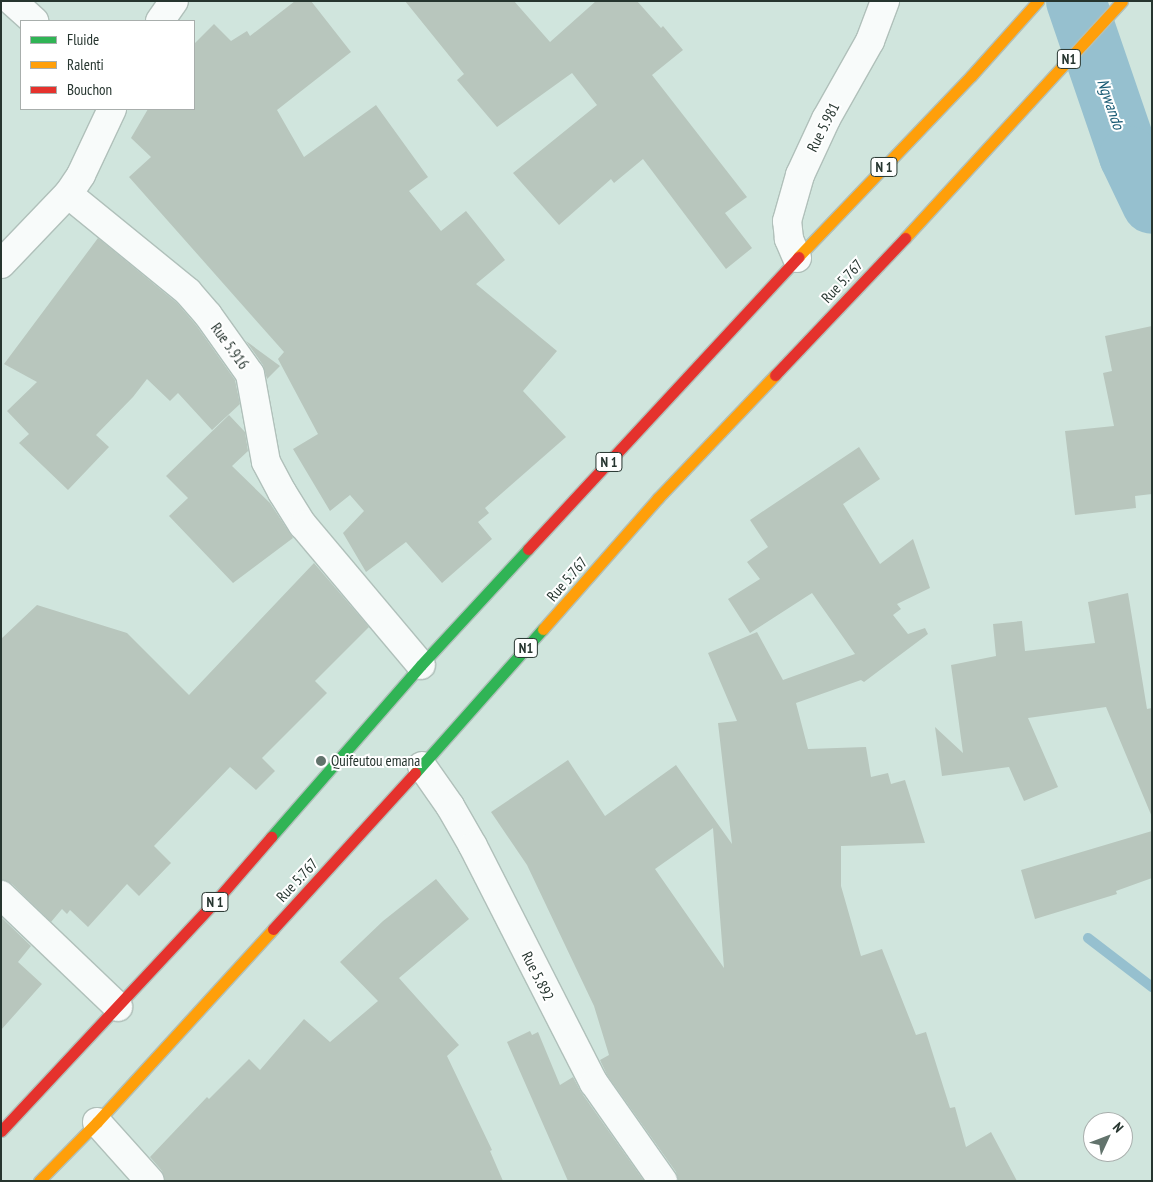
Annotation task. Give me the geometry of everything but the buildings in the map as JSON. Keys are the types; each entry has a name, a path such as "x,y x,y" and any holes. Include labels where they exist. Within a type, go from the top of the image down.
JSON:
{"highway":[{"name":"N 1","path":"1,1132 213,904 421,665 797,258 971,76 1038,1"},
{"name":"Rue 5.767","path":"39,1181 97,1122 422,766 658,498 1015,118 1122,1"}],"street":[{"path":"12,1 33,20"},
{"path":"161,20 174,1"},
{"name":"Rue 5.981","path":"797,258 789,239 787,220 800,175 826,118 870,41 885,1"},
{"path":"1,264 68,194 81,175 112,110"},
{"name":"Rue 5.916","path":"68,194 188,292 208,315 250,374 266,462 282,492 303,525 421,665"},
{"name":"Rue 5.892","path":"422,766 450,806 473,846 594,1083 663,1181"},
{"path":"1,895 118,1008"},
{"path":"97,1122 150,1181"}],"waterway":[{"name":"Ngwando","path":"1076,1 1129,156 1152,204"},
{"path":"1088,938 1152,987"}],"traffic: fast":[{"path":"271,837 421,665 528,549"},
{"path":"415,773 543,629"}],"traffic: slow":[{"path":"798,257 971,76 1038,1"},
{"path":"905,238 1122,1"},
{"path":"543,629 658,498 775,375"},
{"path":"39,1181 97,1122 273,929"}],"traffic: jam":[{"path":"775,375 905,238"},
{"path":"528,549 798,257"},
{"path":"273,929 415,773"},
{"path":"1,1131 213,904 271,837"}],"place":[{"name":"Quifeutou emana","path":"321,761"}]}
